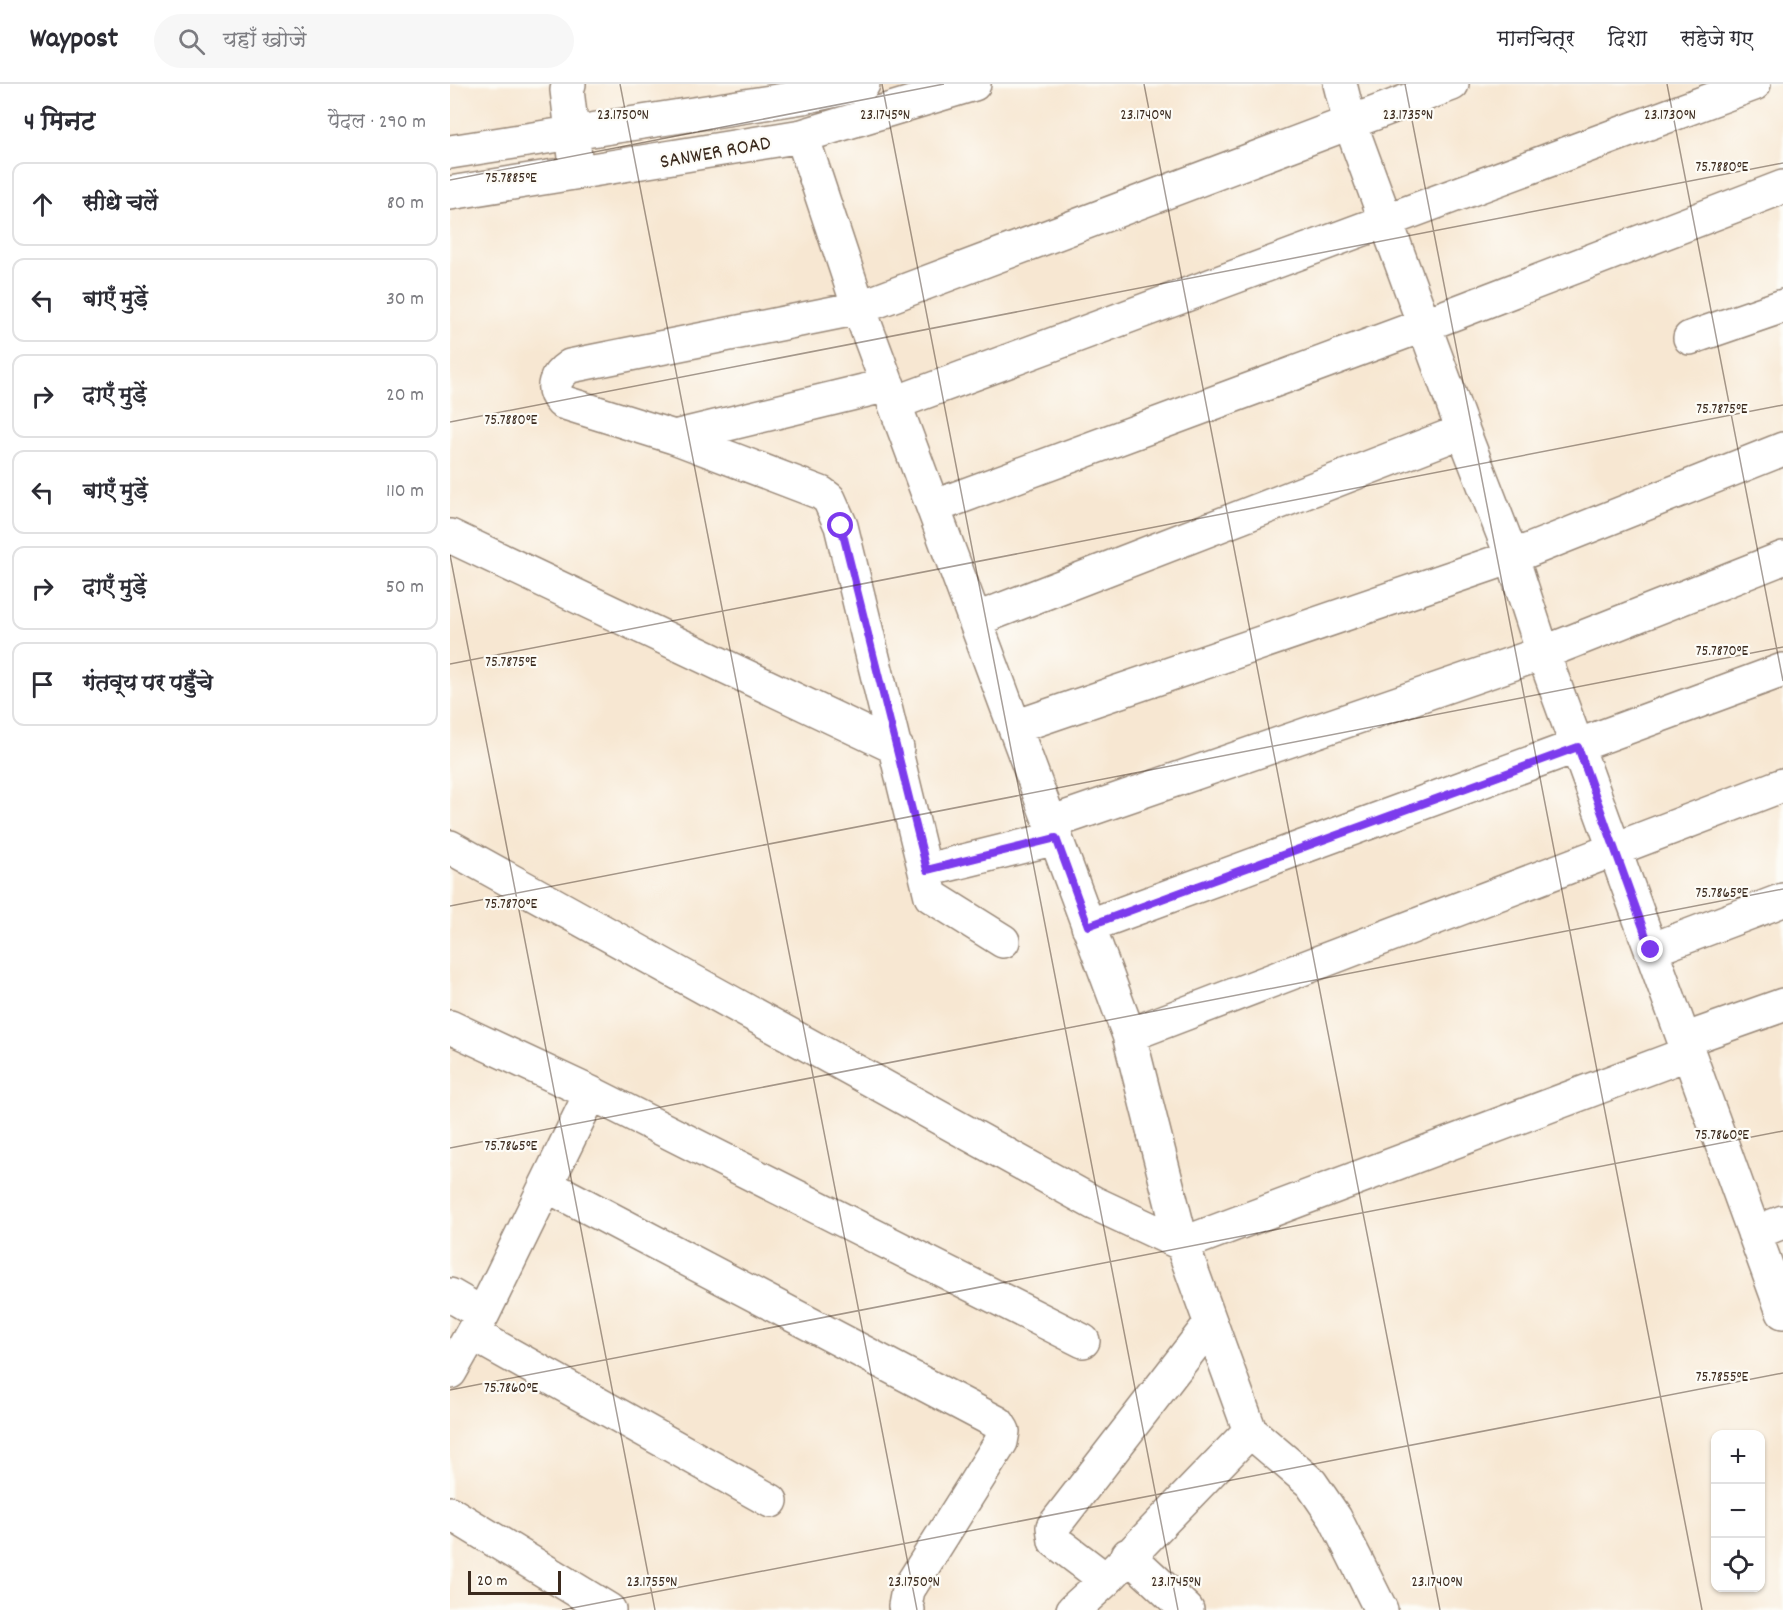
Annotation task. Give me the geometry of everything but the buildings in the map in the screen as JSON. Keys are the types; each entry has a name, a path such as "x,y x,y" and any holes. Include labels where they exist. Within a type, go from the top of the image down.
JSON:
{"street":[{"path":"569,84 567,90 577,174"},
{"name":"SANWER ROAD","path":"450,152 803,98 863,84"},
{"name":"SANWER ROAD","path":"450,193 802,136 974,84"},
{"path":"1340,84 1350,123 1463,431 1512,557 1543,653 1687,1046 1769,1227 1783,1312"},
{"path":"1003,941 931,896 927,870 841,526 829,500 820,493 674,436 562,402 555,394 553,387 559,374 570,366 859,308 1452,84"},
{"path":"674,436 891,394 1387,222 1754,84"},
{"path":"802,136 859,308 1129,1035 1182,1244 1250,1431 1311,1483 1335,1518 1382,1610"},
{"path":"933,507 1424,325 1783,187"},
{"path":"1690,338 1783,306"},
{"path":"975,620 1463,431"},
{"path":"1015,728 1512,557 1783,449"},
{"path":"450,536 897,748"},
{"path":"927,870 1053,830 1543,653 1783,558"},
{"path":"1088,926 1783,670"},
{"path":"1129,1035 1783,785"},
{"path":"450,846 1094,1203 1182,1244 1687,1046 1783,1005"},
{"path":"1651,950 1783,900"},
{"path":"450,1027 591,1093 1083,1341"},
{"path":"450,1372 478,1324 591,1093"},
{"path":"546,1185 998,1423 1003,1431 1001,1443 908,1590 905,1606 908,1610"},
{"path":"450,1294 478,1324 771,1501"},
{"path":"1106,1580 1055,1541 1053,1527 1210,1324"},
{"path":"1073,1610 1106,1580 1250,1431"},
{"path":"450,1513 609,1610"},
{"path":"1128,1555 1187,1610"}],"route":[{"path":"841,526 927,870 1056,838 1088,926 1578,747 1651,950"}]}
